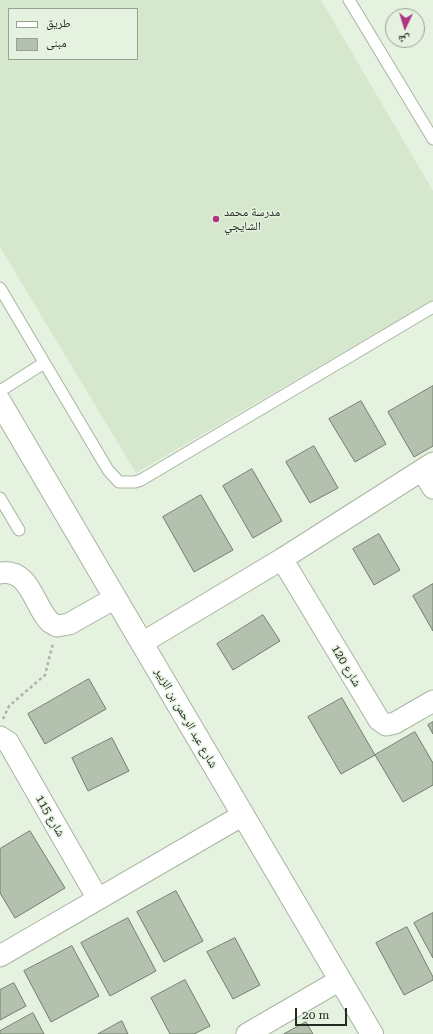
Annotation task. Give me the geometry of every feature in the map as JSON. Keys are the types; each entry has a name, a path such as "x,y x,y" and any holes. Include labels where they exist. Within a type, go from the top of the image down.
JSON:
{"street":[{"name":"شارع عبد الرحمن بن الزبير","path":"0,402 372,1034"},
{"path":"142,643 282,560 428,467 433,488"},
{"name":"شارع 120","path":"282,560 378,720 386,725 395,723 433,701"},
{"path":"0,573 9,573 21,579 31,589 49,621 58,626 76,621 115,598"},
{"name":"شارع 115","path":"2,728 8,742 98,899"},
{"path":"0,956 243,815"},
{"path":"247,1034 340,980"}],"lane":[{"path":"349,0 433,139"},
{"path":"0,288 113,478 119,482 135,482 433,307"},
{"path":"0,391 44,363"},
{"path":"0,498 19,530"}],"path":[{"path":"2,728 9,706 45,675 58,626"}],"shaded area":[{"name":"مدرسة محمد الشايجي","path":"0,0 321,0 433,191 433,300 136,473 0,247"}],"building":[{"path":"433,386 433,446 414,457 388,412"},
{"path":"361,401 386,444 355,462 329,419"},
{"path":"314,446 338,488 310,503 286,462"},
{"path":"252,469 282,521 253,538 223,486"},
{"path":"201,495 233,550 194,572 163,517"},
{"path":"379,534 400,570 374,585 353,549"},
{"path":"433,584 433,631 413,596"},
{"path":"263,615 280,641 233,670 217,644"},
{"path":"89,679 106,709 45,744 28,714"},
{"path":"342,698 375,755 341,774 308,717"},
{"path":"433,722 433,734 428,725"},
{"path":"415,732 433,763 433,785 403,802 375,755"},
{"path":"112,738 129,771 88,791 72,758"},
{"path":"30,831 65,888 15,918 0,893 0,849"},
{"path":"176,891 203,941 164,962 137,912"},
{"path":"433,913 433,958 414,923"},
{"path":"128,918 156,971 110,996 81,943"},
{"path":"407,927 433,977 433,980 404,995 376,943"},
{"path":"235,938 260,985 233,999 207,952"},
{"path":"72,946 99,996 51,1022 24,971"},
{"path":"185,980 210,1026 194,1034 170,1034 151,998"},
{"path":"14,983 26,1006 0,1020 0,990"},
{"path":"33,1013 44,1034 0,1034 0,1031"},
{"path":"122,1021 128,1034 98,1034"},
{"path":"306,1022 313,1034 284,1034"}],"place":[{"name":"مدرسة محمد الشايجي","path":"216,219"}]}
